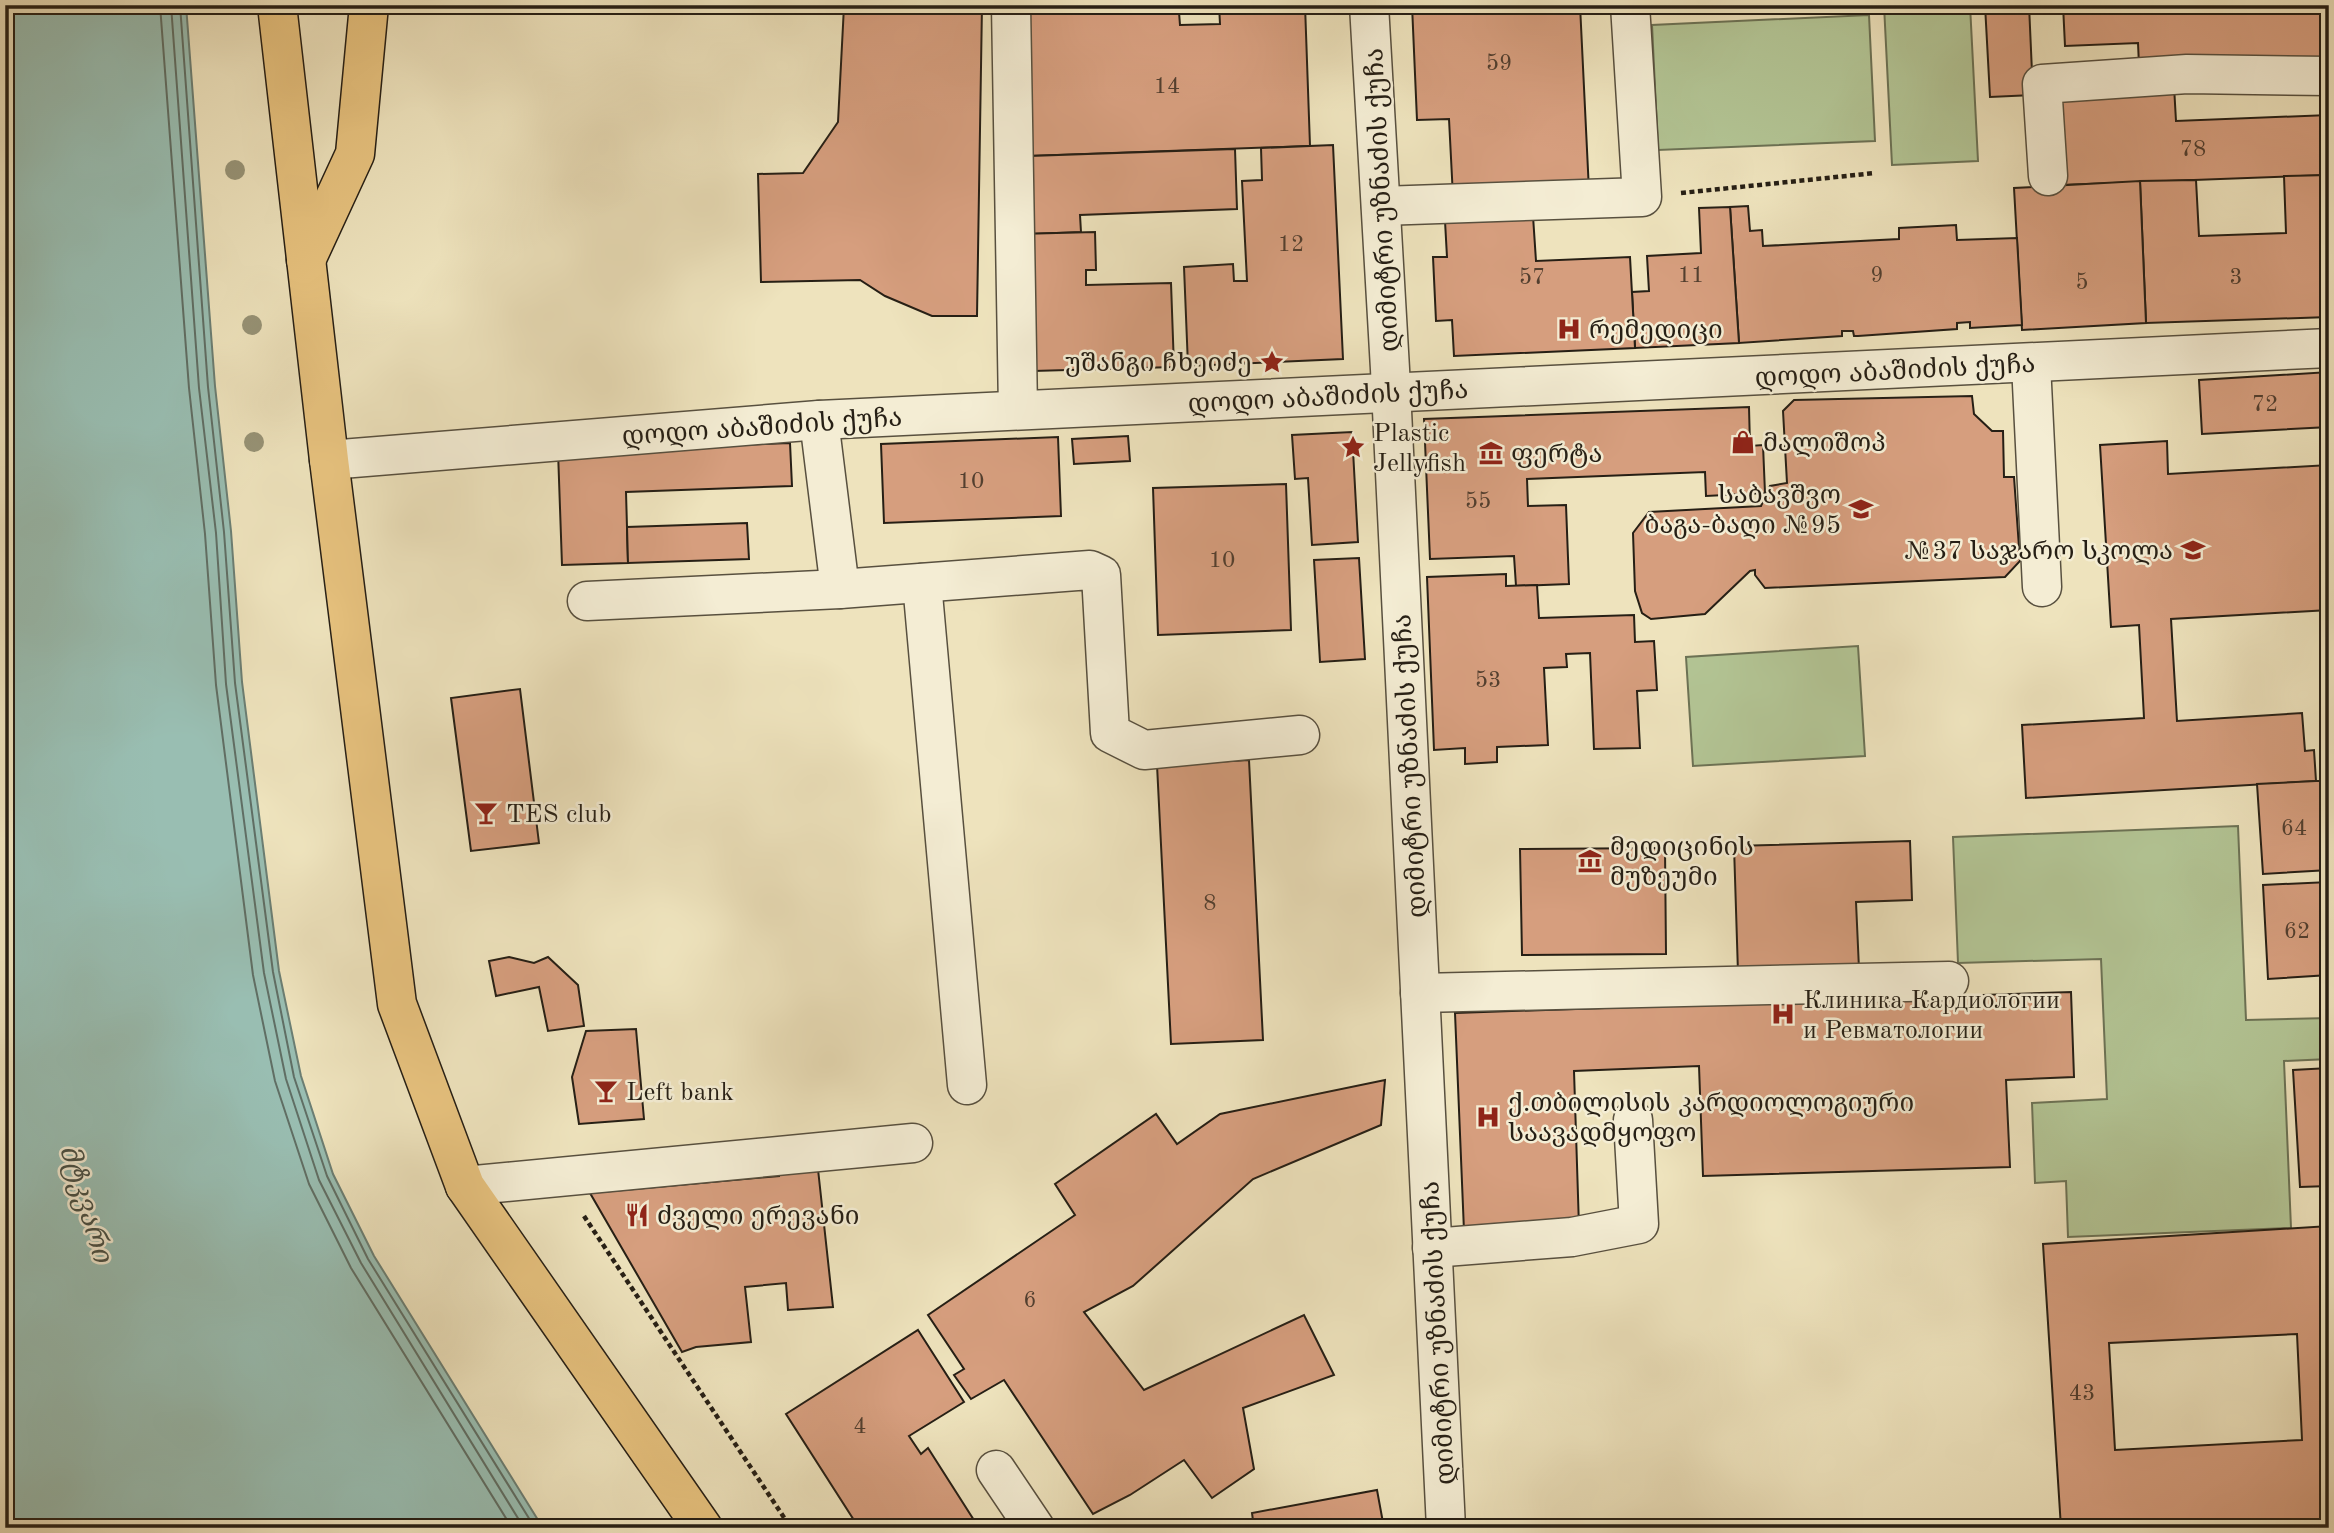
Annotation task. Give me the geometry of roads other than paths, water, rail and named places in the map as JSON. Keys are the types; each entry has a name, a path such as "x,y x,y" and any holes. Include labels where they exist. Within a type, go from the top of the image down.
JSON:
{"main road":[{"path":"277,5 328,460 397,1004 465,1186 703,1528"},
{"path":"306,260 355,154 369,5"}],"street":[{"path":"1011,5 1018,410"},
{"name":"დიმიტრი უზნაძის ქუჩა","path":"1369,5 1391,393 1446,1528"},
{"path":"1381,206 1642,197 1630,5"},
{"path":"2048,176 2042,84 2187,74 2329,76"},
{"name":"დოდო აბაშიძის ქუჩა","path":"328,460 819,420 2329,348"},
{"path":"2031,364 2042,587"},
{"path":"819,420 840,589"},
{"path":"587,601 840,589 1090,570 1101,575 1110,733 1144,750 1300,735"},
{"path":"922,583 967,1086"},
{"path":"1420,993 1949,981"},
{"path":"1432,1248 1572,1237 1639,1224 1633,1119"},
{"path":"465,1186 913,1143"},
{"path":"996,1470 1035,1528"}],"water":[{"name":"მტკვარი","path":"5,5 186,5 215,386 231,531 242,682 279,971 301,1076 333,1174 374,1256 543,1528 5,1528"}],"place":[{"name":"რემედიცი","path":"1569,329"},
{"name":"უშანგი ჩხეიძე","path":"1272,362"},
{"name":"მალიშოპ","path":"1743,442"},
{"name":"Plastic Jellyfish","path":"1353,447"},
{"name":"ფერტა","path":"1491,453"},
{"name":"საბავშვო ბაგა-ბაღი №95","path":"1861,509"},
{"name":"№37 საჯარო სკოლა","path":"2193,550"},
{"name":"TES club","path":"486,813"},
{"name":"მედიცინის მუზეუმი","path":"1590,861"},
{"name":"Клиника Кардиологии и Ревматологии","path":"1783,1014"},
{"name":"Left bank","path":"606,1091"},
{"name":"ქ.თბილისის კარდიოლოგიური საავადმყოფო","path":"1488,1117"},
{"name":"ძველი ერევანი","path":"637,1215"}]}
